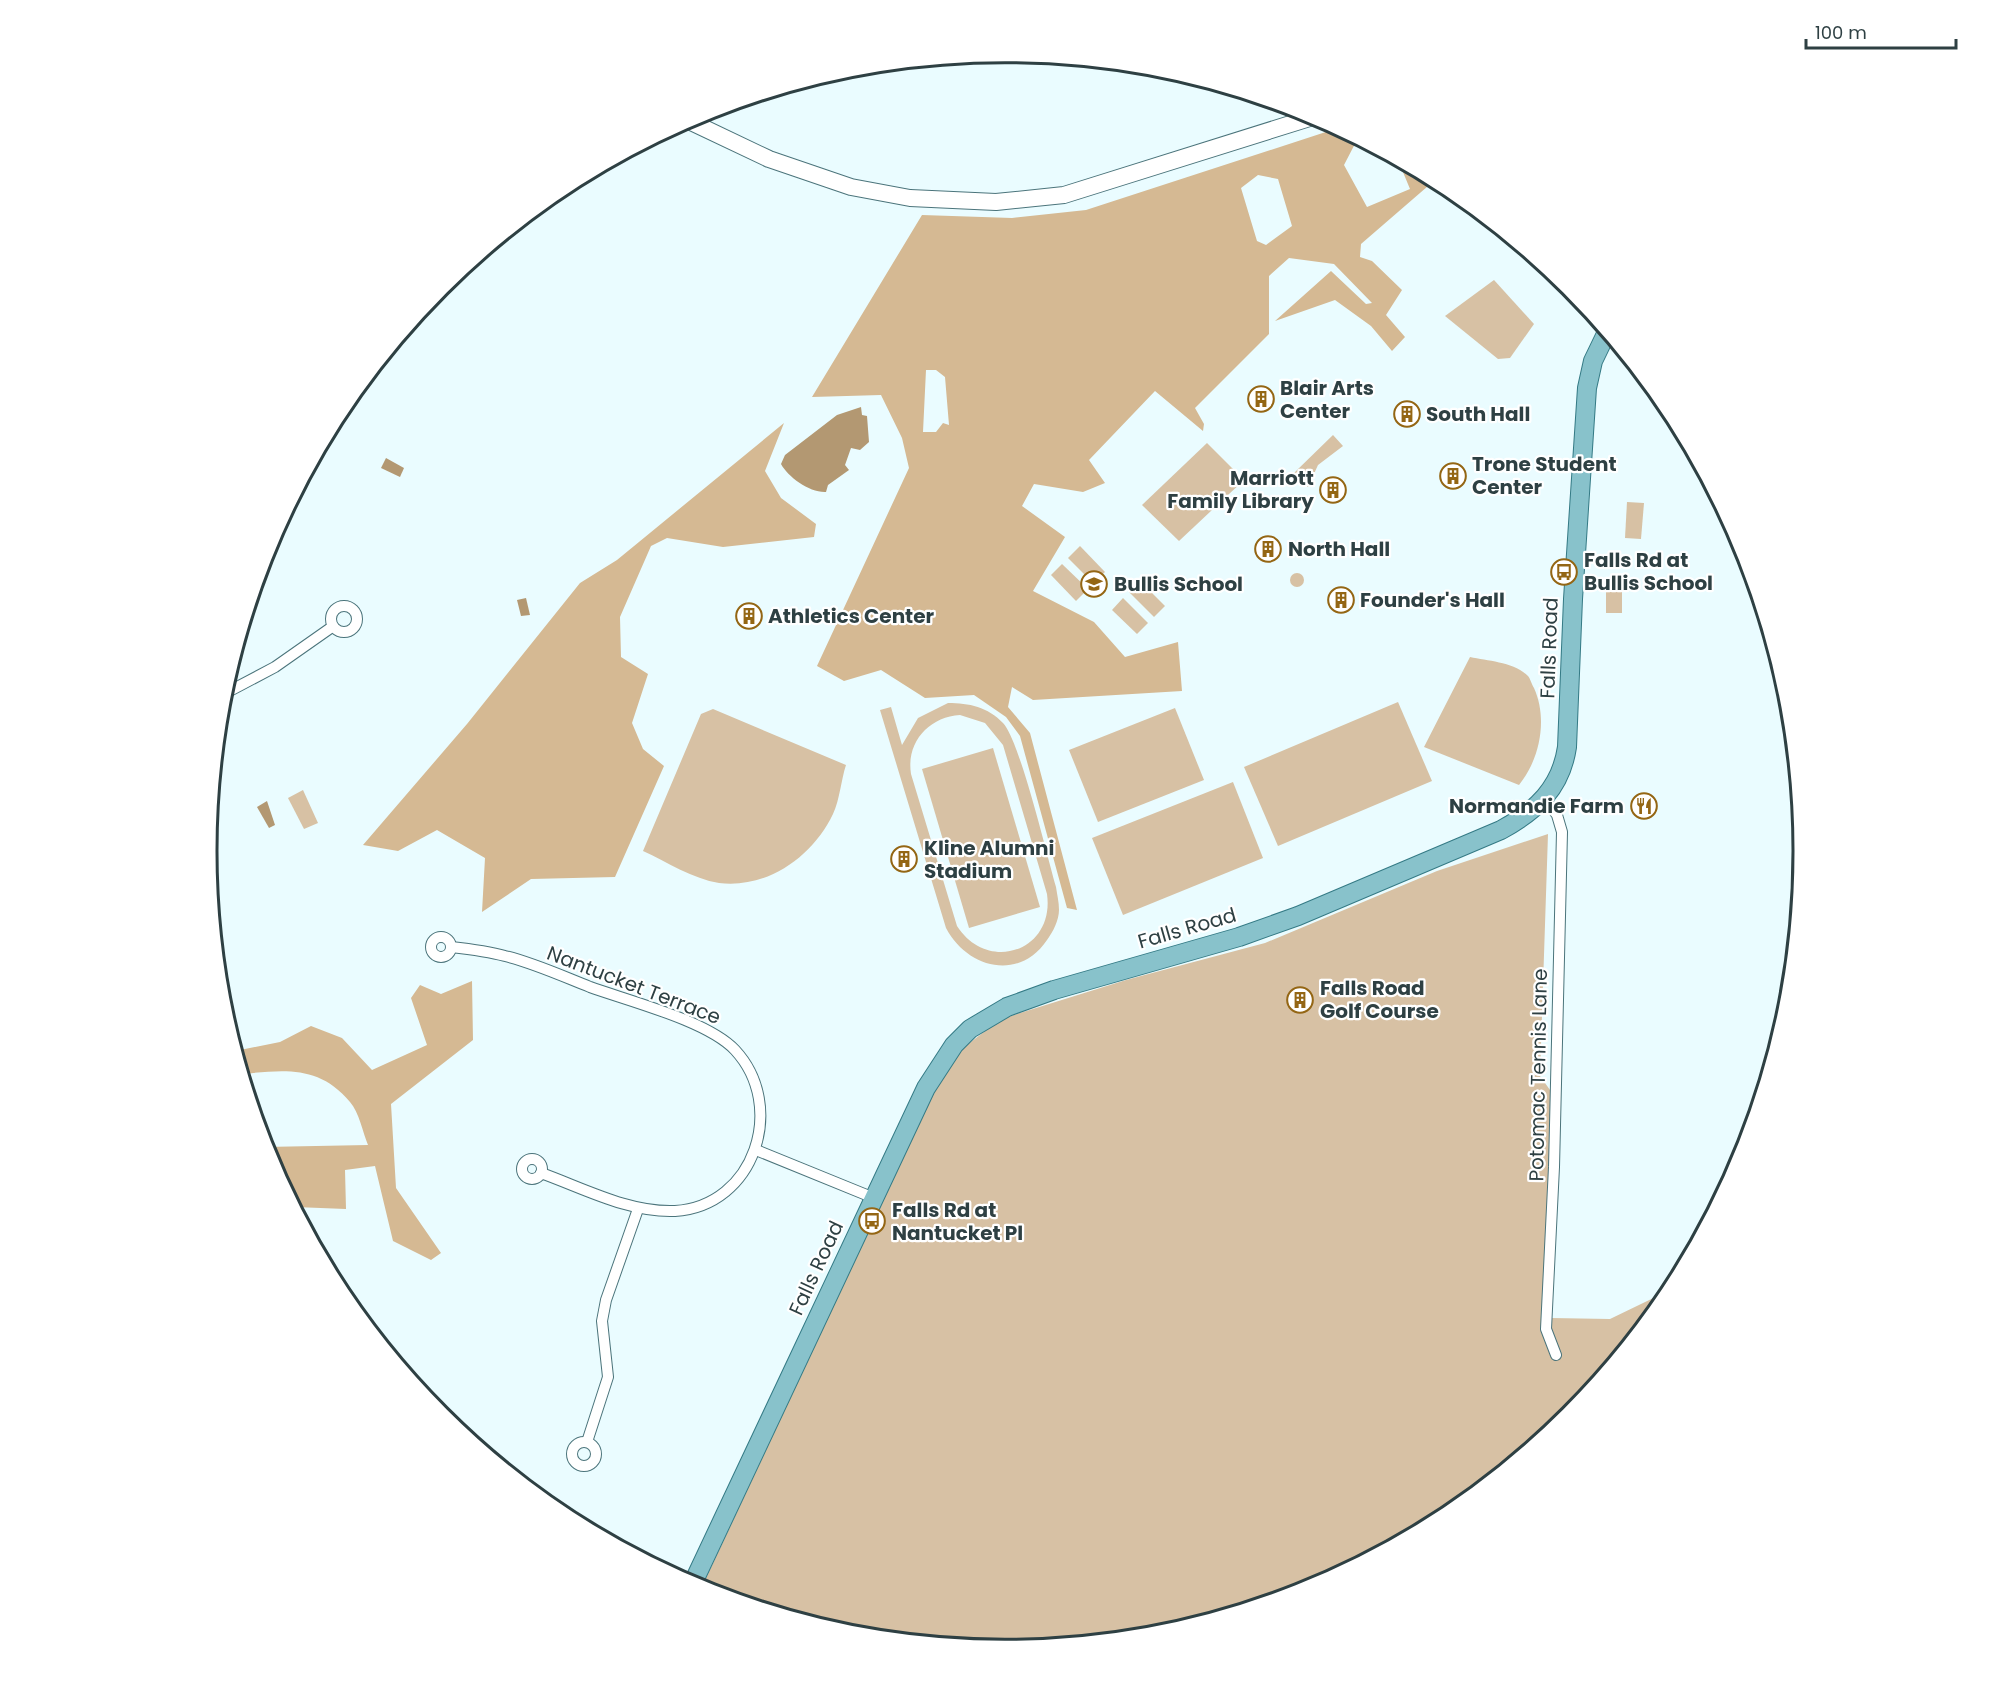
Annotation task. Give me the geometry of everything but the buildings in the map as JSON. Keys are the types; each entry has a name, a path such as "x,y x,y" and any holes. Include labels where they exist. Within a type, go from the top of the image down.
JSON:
{"main road":[{"path":"698,125 769,159 851,187 910,198 996,202 1064,195 1301,121"},
{"name":"Falls Road","path":"696,1576 938,1066 954,1045 987,1017 1006,1007 1054,990 1239,937 1298,916 1501,830 1522,819 1545,799 1563,767 1567,747 1573,599 1587,387 1593,361 1604,339"}],"street":[{"path":"234,689 275,667 332,627"},
{"name":"Potomac Tennis Lane","path":"1545,799 1557,815 1562,832 1554,1167 1546,1329 1556,1355"},
{"name":"Nantucket Terrace","path":"451,947 508,956 718,1036 736,1052 753,1078 761,1113 756,1150 738,1178 715,1198 678,1211 638,1209 541,1173"},
{"path":"756,1150 874,1198"},
{"path":"587,1442 608,1377 602,1321 606,1300 638,1209"}],"shaded area":[{"path":"1327,132 1355,144 1344,165 1367,207 1410,189 1403,171 1427,186 1361,244 1360,257 1372,261 1402,290 1386,315 1405,337 1392,351 1371,326 1335,300 1275,321 1331,271 1366,304 1372,303 1334,264 1289,258 1269,276 1269,334 1195,408 1204,424 1203,431 1155,391 1089,460 1105,483 1083,492 1034,484 1022,506 1065,537 1033,591 1094,622 1125,657 1178,642 1182,691 1033,700 1012,687 1008,707 1030,733 1077,910 1067,908 1020,736 1006,717 974,695 925,698 881,670 844,681 817,666 909,468 902,438 881,395 812,397 922,215 1012,218 1086,210","holes":["1258,175 1278,179 1292,226 1266,245 1257,241 1241,188","926,370 936,370 945,377 949,425 943,423 936,432 923,432"]},
{"path":"1494,280 1534,324 1510,358 1498,359 1445,316"},
{"path":"861,407 862,415 867,416 869,442 860,450 851,448 845,465 849,470 828,485 826,492 807,487 784,469 781,464 785,455 837,415"},
{"path":"784,423 765,471 781,498 816,524 814,537 723,547 667,538 651,546 620,617 621,657 648,674 632,723 643,749 664,766 615,877 531,879 482,912 485,858 437,830 398,851 363,845 467,724 580,583 617,560"},
{"path":"1333,435 1343,446 1318,465 1308,487 1294,473"},
{"path":"1207,443 1244,480 1179,541 1142,505"},
{"path":"386,458 404,468 400,477 381,468"},
{"path":"1627,502 1644,503 1641,539 1625,538"},
{"path":"1080,546 1105,572 1093,583 1068,558"},
{"path":"1062,564 1088,589 1076,601 1051,575"},
{"path":"1294,573 1300,573 1304,580 1300,587 1294,587 1290,583 1290,577"},
{"path":"1606,577 1622,577 1622,613 1606,613"},
{"path":"1140,581 1165,606 1154,617 1129,592"},
{"path":"526,598 530,615 521,616 517,600"},
{"path":"1123,598 1148,623 1137,634 1112,610"},
{"path":"1470,657 1516,668 1528,676 1534,688 1541,713 1540,738 1532,763 1519,785 1424,747"},
{"path":"1398,702 1432,781 1278,846 1244,767"},
{"path":"948,703 971,705 991,713 1003,723 1010,734 1032,800 1056,887 1059,907 1057,922 1049,937 1035,953 1022,961 1008,965 994,965 980,960 967,953 955,942 946,928 880,710 891,707 902,745 918,718","holes":["960,715 985,723 1003,745 1047,894 1047,914 1041,930 1030,942 1017,949 1001,952 985,949 970,941 957,926 911,774 910,762 916,742 922,733 939,721"]},
{"path":"1175,708 1204,780 1098,822 1069,750"},
{"path":"713,709 846,765 833,814 814,843 787,866 755,881 719,883 709,881 643,851 701,714"},
{"path":"993,748 1040,907 969,928 922,769"},
{"path":"1233,782 1263,858 1123,915 1092,838"},
{"path":"303,790 318,823 304,829 288,798"},
{"path":"267,801 275,825 269,828 257,807"},
{"name":"Falls Road Golf Course","path":"1548,834 1540,1076 1560,1104 1551,1318 1610,1319 1654,1298 1597,1371 1562,1408 1485,1476 1443,1506 1354,1558 1258,1597 1159,1624 1057,1637 1005,1639 953,1637 851,1624 801,1612 705,1580 931,1096 955,1054 1001,1019 1126,980 1265,943 1437,871"},
{"path":"472,981 473,1040 391,1104 396,1188 441,1253 431,1260 393,1241 375,1166 345,1170 346,1209 302,1207 275,1147 368,1145 358,1117 353,1106 338,1090 314,1076 287,1071 250,1073 243,1049 280,1042 311,1026 342,1038 372,1070 427,1045 411,998 420,985 441,994"}],"place":[{"name":"Blair Arts Center","path":"1261,399"},
{"name":"South Hall","path":"1407,414"},
{"name":"Trone Student Center","path":"1453,476"},
{"name":"Marriott Family Library","path":"1333,490"},
{"name":"North Hall","path":"1268,549"},
{"name":"Falls Rd at Bullis School","path":"1564,572"},
{"name":"Bullis School","path":"1094,584"},
{"name":"Founder's Hall","path":"1341,600"},
{"name":"Athletics Center","path":"749,616"},
{"name":"Normandie Farm","path":"1644,806"},
{"name":"Kline Alumni Stadium","path":"904,859"},
{"name":"Falls Road Golf Course","path":"1300,1000"},
{"name":"Falls Rd at Nantucket Pl","path":"872,1221"}]}
